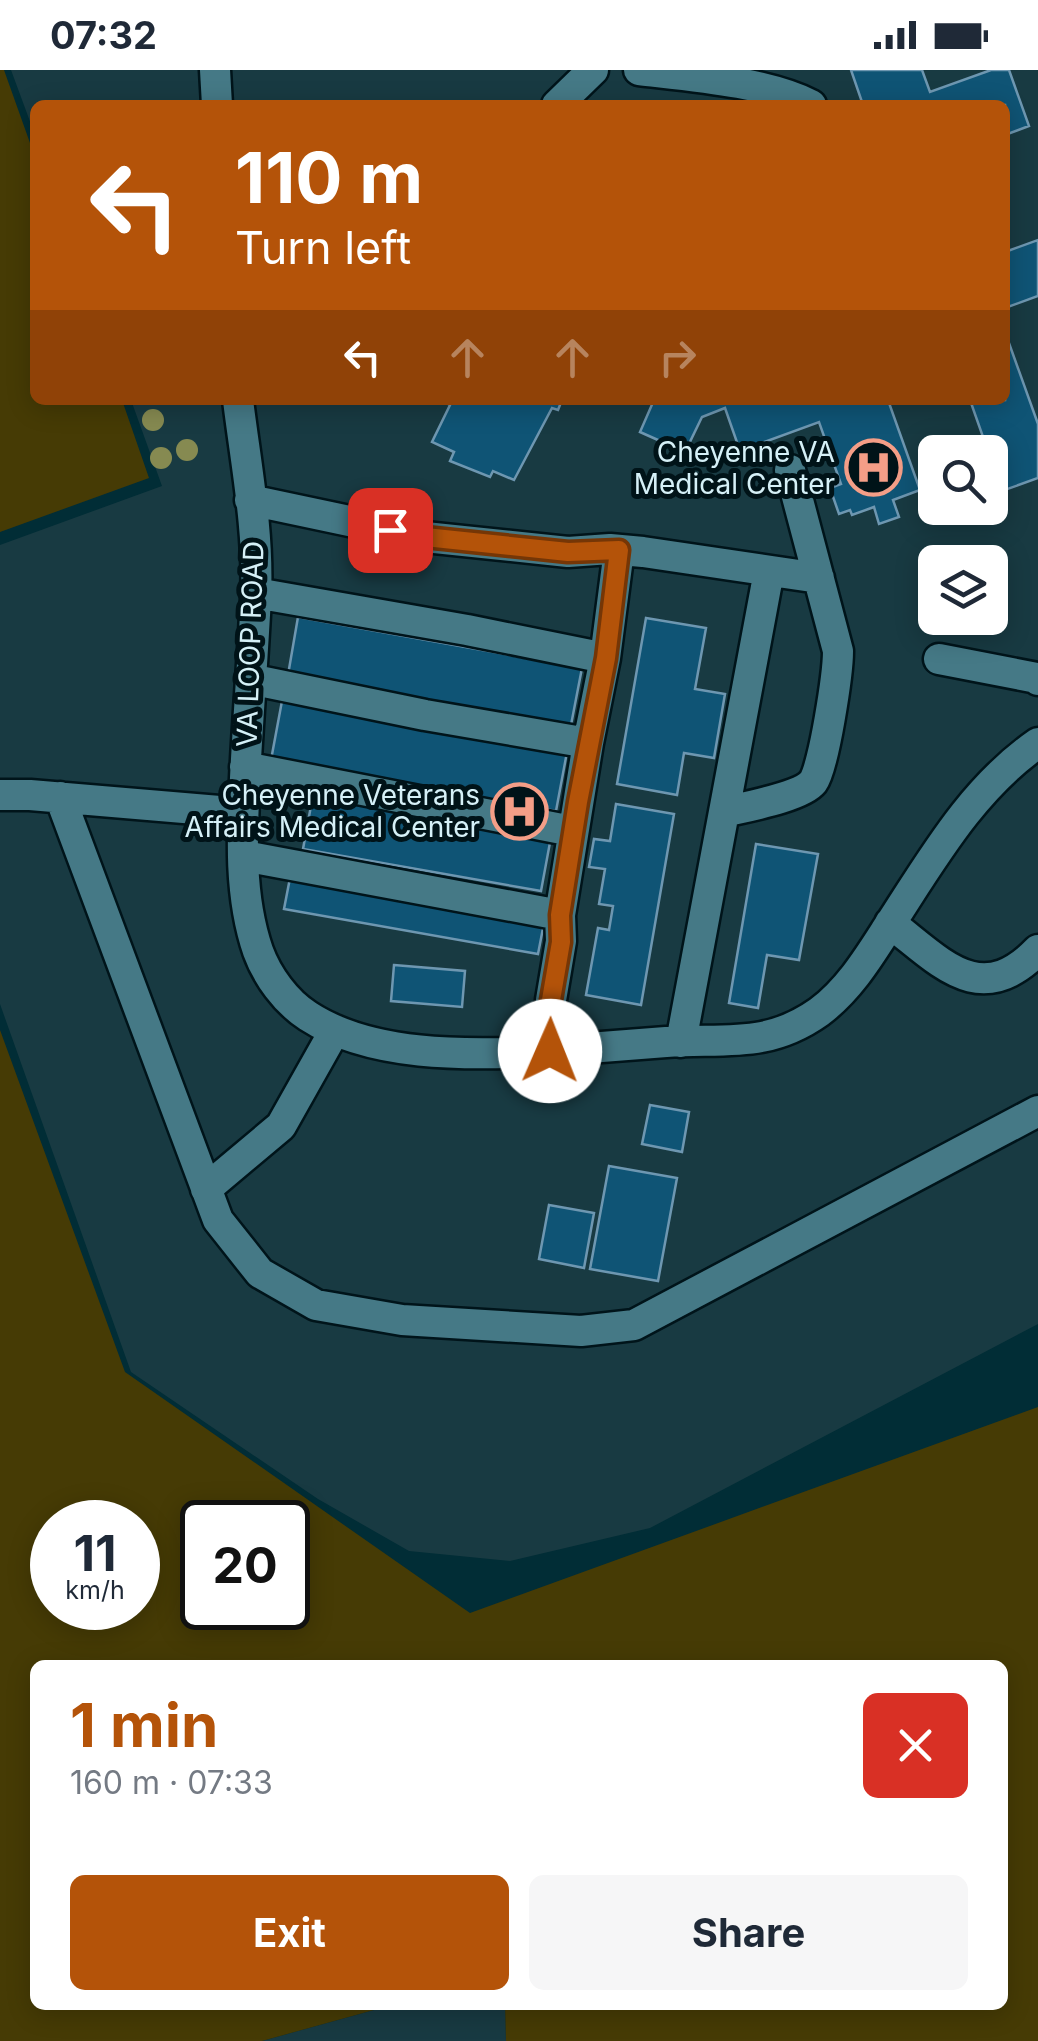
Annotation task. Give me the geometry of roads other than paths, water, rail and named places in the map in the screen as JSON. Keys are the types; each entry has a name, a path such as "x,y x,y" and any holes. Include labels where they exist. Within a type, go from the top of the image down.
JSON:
{"lane":[{"path":"215,70 217,100"},
{"path":"563,100 593,70"},
{"path":"639,70 791,94 802,100"},
{"name":"VA LOOP ROAD","path":"239,405 254,534 256,594 243,813 244,883 258,952 270,976 306,1015 335,1030 417,1050 473,1053 762,1039 799,1024 839,994 864,964 968,808 1011,764 1038,744"},
{"path":"724,812 796,793 812,784 820,764 838,651 790,470"},
{"path":"250,500 425,537 568,552 619,550 819,578"},
{"path":"550,1051 560,915 606,658 619,550"},
{"path":"681,1042 769,571"},
{"path":"256,594 606,658"},
{"path":"939,659 1038,680"},
{"path":"250,679 588,743"},
{"path":"246,767 572,831"},
{"path":"0,795 30,794 243,813"},
{"path":"60,798 218,1220 260,1272 316,1305 402,1320 582,1331 634,1325 1038,1111"},
{"path":"244,856 560,915"},
{"path":"890,924 950,969 966,976 985,979 1005,975 1022,966 1038,950"},
{"path":"206,1189 281,1126 335,1030"}],"place":[{"name":"Cheyenne VA Medical Center","path":"874,468"},
{"name":"Cheyenne Veterans Affairs Medical Center","path":"519,811"}]}
